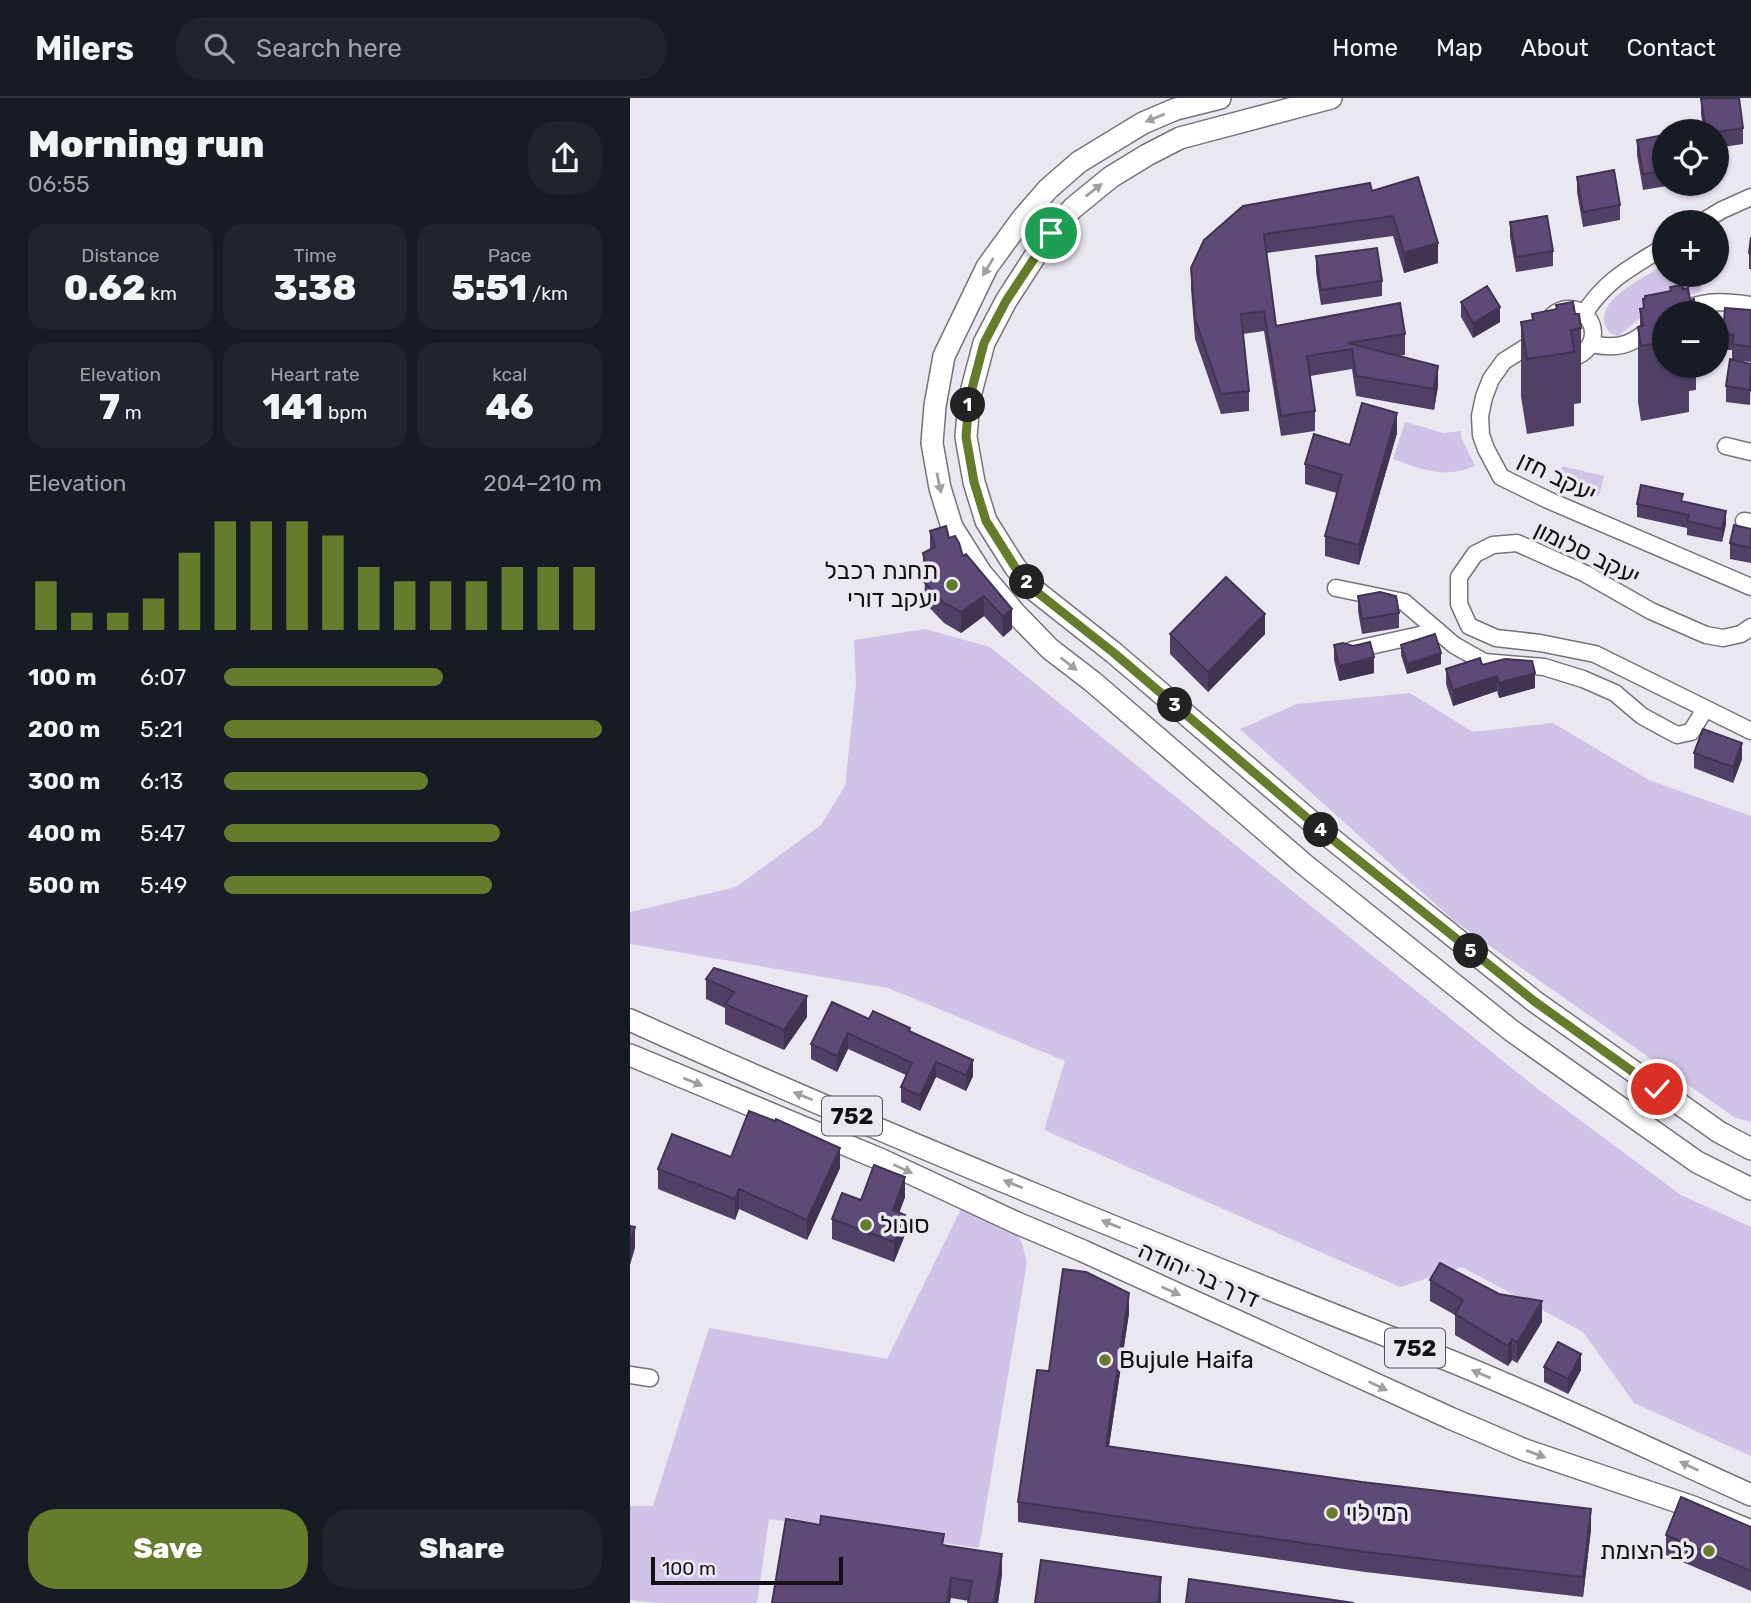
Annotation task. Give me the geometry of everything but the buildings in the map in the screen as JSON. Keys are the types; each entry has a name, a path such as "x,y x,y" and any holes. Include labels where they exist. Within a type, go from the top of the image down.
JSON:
{"main road":[{"path":"1220,98 1176,109 1143,123 1079,162 1048,189 987,267 944,356 935,406 932,443 940,488 952,527 981,573 1050,649 1093,682 1305,864 1511,1031 1697,1162 1751,1189"},
{"path":"1331,98 1180,138 1101,184 1073,208 1051,233 1006,301 984,343 969,400 966,437 974,482 986,521 1015,567 1033,589 1114,653 1327,835 1534,1001 1719,1132 1751,1149"},
{"name":"דרך בר יהודה","path":"630,1020 767,1081 1018,1186 1456,1364 1647,1446 1751,1495"},
{"name":"דרך בר יהודה","path":"630,1055 883,1160 1450,1419 1525,1450 1693,1507 1751,1531"}],"street":[{"path":"1722,210 1751,197"},
{"path":"1584,314 1594,297 1611,280 1652,254"},
{"path":"1729,302 1751,305"},
{"path":"1568,309 1584,314 1593,328 1591,344 1580,355 1565,358 1551,351 1546,341 1545,329 1553,315 1568,309"},
{"path":"1591,344 1611,348 1632,344 1652,328"},
{"name":"יעקב חזן","path":"1546,341 1528,346 1504,360 1491,379 1484,397 1480,416 1481,435 1501,477 1665,552 1751,587"},
{"path":"1726,446 1751,452"},
{"name":"יעקב סלומון","path":"1751,626 1741,634 1723,638 1706,635 1651,611 1584,573 1517,543 1493,545 1475,554 1459,577 1459,604 1469,626 1496,638 1595,654 1751,731"},
{"path":"1336,588 1404,602 1454,645 1484,662 1544,667 1583,679 1615,693 1642,716 1677,735 1691,732 1705,709"},
{"path":"1351,651 1438,631"},
{"path":"630,1375 650,1378"}],"shaded area":[{"path":"1652,272 1652,287 1701,287 1702,291 1672,301 1652,301 1652,309 1618,336 1610,333 1605,322 1605,312 1611,302"},
{"path":"1405,422 1444,433 1461,431 1461,437 1475,466 1453,472 1434,472 1393,459"},
{"path":"1562,466 1604,476 1599,496 1557,487"},
{"path":"925,629 990,647 1534,1086 1681,1195 1751,1227 1751,1456 1634,1403 1583,1332 1462,1267 1400,1287 1044,1130 1065,1061 888,988 630,944 630,912 736,887 821,825 845,786 856,684 854,640"},
{"path":"1410,693 1473,732 1553,723 1649,780 1751,816 1751,1122 1734,1117 1453,920 1240,729 1297,704"},
{"path":"963,1205 1016,1231 1027,1262 979,1548 769,1519 757,1603 658,1603 630,1600 630,1506 653,1506 709,1328 887,1359"}],"place":[{"name":"תחנת רכבל יעקב דורי","path":"952,585"},
{"name":"סונול","path":"866,1225"},
{"name":"Bujule Haifa","path":"1105,1360"},
{"name":"רמי לוי","path":"1332,1513"},
{"name":"לב הצומת","path":"1709,1551"}],"route":[{"path":"1051,233 1006,301 984,343 969,400 966,437 974,482 986,521 1015,567 1033,589 1114,653 1327,835 1534,1001 1657,1089"}]}
